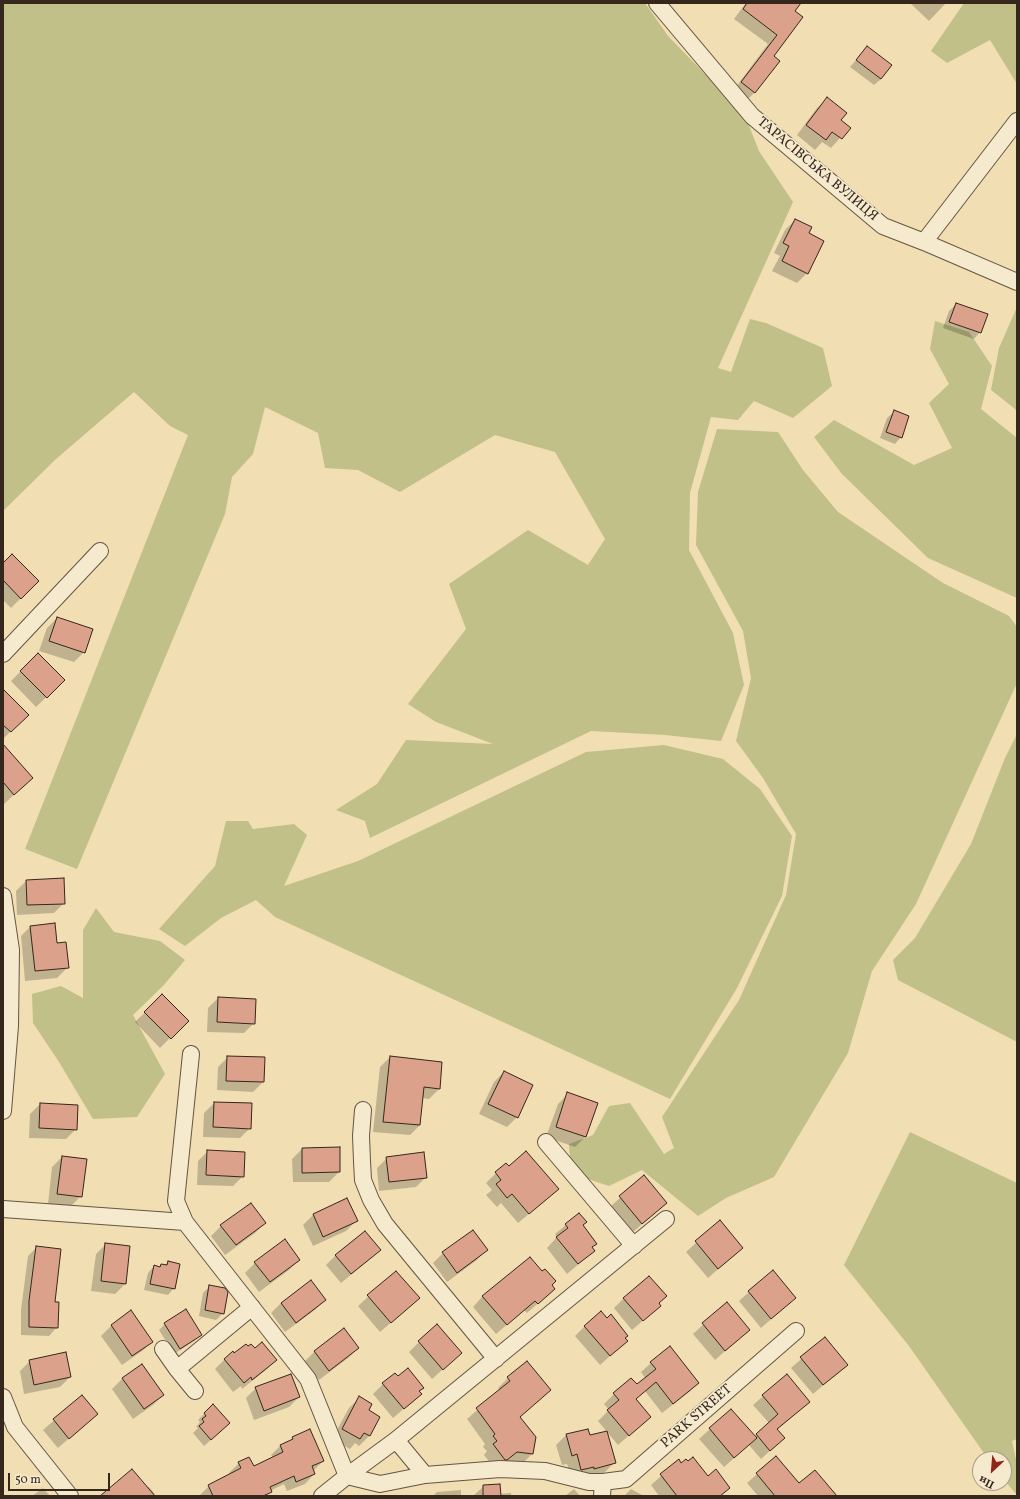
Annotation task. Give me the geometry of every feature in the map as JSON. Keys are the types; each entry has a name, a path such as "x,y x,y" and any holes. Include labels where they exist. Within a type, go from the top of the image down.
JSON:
{"street":[{"name":"ТАРАСІВСЬКА ВУЛИЦЯ","path":"657,3 752,116 883,226 1017,282"},
{"path":"924,242 1017,121"},
{"path":"3,654 100,551"},
{"path":"3,896 11,950 10,1026 3,1111"},
{"path":"191,1054 176,1201 185,1222 308,1379 347,1476"},
{"path":"364,1110 361,1136 363,1180 371,1200 385,1224 496,1359"},
{"path":"546,1142 634,1246"},
{"path":"3,1208 185,1222"},
{"path":"322,1496 396,1440 666,1219"},
{"path":"177,1369 252,1307"},
{"name":"PARK STREET","path":"347,1476 380,1484 425,1475 500,1469 545,1471 590,1482 602,1489 626,1479 796,1331"},
{"path":"163,1349 195,1391"},
{"path":"3,1397 15,1427 70,1496"},
{"path":"396,1440 425,1475"}],"green space":[{"path":"3,3 645,3 668,36 746,118 759,151 793,202 718,368 731,372 750,319 766,323 823,348 832,386 793,418 754,401 738,420 711,417 690,493 689,550 733,633 744,685 721,741 665,735 591,731 370,838 365,821 336,810 377,784 406,740 493,744 436,722 408,704 466,629 449,584 528,530 588,565 605,539 555,452 495,435 400,492 358,470 325,468 318,433 265,407 253,454 232,477 225,514 77,869 25,849 188,435 170,426 134,392 56,459 3,511"},
{"path":"964,3 1017,3 1017,84 990,40 947,63 931,51"},
{"path":"1017,307 1017,412 991,390 999,348"},
{"path":"935,321 969,332 992,366 981,409 1017,438 1017,598 928,558 842,474 814,437 834,420 914,465 952,448 929,403 949,384 930,349"},
{"path":"717,429 778,432 803,470 838,512 943,583 1009,616 1017,627 1017,683 916,904 872,971 848,1053 774,1177 726,1198 698,1216 642,1170 609,1186 588,1179 570,1160 569,1144 593,1135 609,1106 630,1103 664,1154 674,1148 662,1117 739,1000 786,895 796,834 763,778 736,741 751,678 743,631 696,545 698,492"},
{"path":"1017,734 1017,1042 898,980 893,960 915,938 971,844 1005,758"},
{"path":"664,745 723,759 760,789 792,836 782,896 737,988 670,1099 275,917 256,900 221,918 185,946 159,929 215,866 226,821 248,821 253,829 294,824 307,835 284,886 358,861 586,752"},
{"path":"96,908 114,932 160,941 185,960 163,986 133,1015 165,1074 137,1117 93,1119 59,1062 33,1023 32,994 61,986 83,998 83,930"},
{"path":"910,1132 1017,1183 1017,1439 1012,1441 1017,1464 1017,1495 1012,1489 1012,1451 982,1451 909,1346 844,1265"}],"building":[{"path":"747,3 801,3 795,11 803,17 774,56 780,61 755,93 741,82 777,35 743,9"},
{"path":"867,46 892,65 881,79 856,60"},
{"path":"827,97 847,113 841,120 851,128 842,139 832,132 826,140 806,125"},
{"path":"795,219 812,227 809,233 824,241 808,274 782,261 789,246 783,243"},
{"path":"956,303 988,314 981,333 949,322"},
{"path":"894,410 909,416 902,438 886,432"},
{"path":"12,554 39,581 21,599 3,580 3,563"},
{"path":"57,617 93,629 85,653 49,641"},
{"path":"38,653 65,680 47,698 20,671"},
{"path":"3,689 29,715 11,732 3,725"},
{"path":"3,744 33,778 14,795 3,782"},
{"path":"64,878 65,904 27,905 26,880"},
{"path":"55,923 57,943 66,942 69,968 35,971 30,926"},
{"path":"162,994 189,1021 171,1039 144,1012"},
{"path":"218,997 256,999 255,1024 217,1022"},
{"path":"227,1056 265,1057 264,1082 226,1081"},
{"path":"390,1056 442,1062 440,1089 424,1087 420,1125 383,1122"},
{"path":"504,1071 533,1085 518,1118 488,1104"},
{"path":"567,1092 598,1103 586,1137 556,1127"},
{"path":"214,1102 252,1103 251,1129 213,1127"},
{"path":"40,1103 78,1105 77,1130 39,1128"},
{"path":"340,1147 340,1172 302,1173 302,1148"},
{"path":"207,1150 245,1152 244,1177 206,1175"},
{"path":"526,1151 559,1189 529,1214 512,1194 507,1198 496,1184 501,1180 495,1172 506,1163 509,1166"},
{"path":"424,1152 427,1178 389,1182 386,1157"},
{"path":"62,1156 87,1159 82,1197 57,1194"},
{"path":"644,1175 667,1203 642,1224 619,1196"},
{"path":"347,1198 358,1221 323,1237 313,1214"},
{"path":"251,1203 266,1223 236,1245 220,1225"},
{"path":"579,1213 587,1222 583,1225 597,1244 592,1247 595,1251 578,1264 556,1237 568,1228 565,1224"},
{"path":"720,1220 743,1248 718,1269 695,1241"},
{"path":"473,1230 488,1250 457,1273 442,1252"},
{"path":"365,1231 381,1250 351,1274 335,1255"},
{"path":"285,1239 300,1260 270,1282 254,1262"},
{"path":"105,1243 130,1246 126,1284 101,1281"},
{"path":"36,1246 61,1249 55,1302 59,1302 58,1328 29,1327 29,1301"},
{"path":"530,1257 542,1271 545,1269 556,1281 552,1285 555,1289 538,1304 535,1301 507,1325 482,1296"},
{"path":"168,1261 180,1264 175,1289 150,1284 154,1265 160,1267 161,1264 167,1265"},
{"path":"773,1270 796,1298 771,1319 748,1291"},
{"path":"396,1271 420,1298 391,1323 367,1295"},
{"path":"649,1276 667,1296 659,1303 661,1306 643,1321 623,1298"},
{"path":"311,1280 326,1300 296,1323 281,1303"},
{"path":"209,1285 225,1288 228,1292 224,1314 205,1310"},
{"path":"727,1302 750,1330 725,1351 702,1323"},
{"path":"186,1309 202,1335 180,1349 164,1323"},
{"path":"131,1310 153,1342 132,1356 111,1325"},
{"path":"601,1311 607,1318 611,1314 628,1336 625,1338 628,1341 610,1356 584,1326"},
{"path":"437,1324 462,1353 443,1370 418,1341"},
{"path":"344,1328 359,1348 329,1371 314,1351"},
{"path":"825,1337 848,1365 823,1385 800,1357"},
{"path":"262,1342 277,1360 252,1380 251,1377 244,1383 224,1359 233,1351 234,1353 246,1344 248,1346 251,1344 255,1348"},
{"path":"670,1346 699,1383 673,1404 656,1382 636,1399 651,1417 629,1436 607,1410 619,1400 613,1393 631,1378 637,1384 656,1369 650,1362"},
{"path":"66,1352 71,1377 34,1385 29,1360"},
{"path":"527,1361 551,1390 520,1417 536,1437 533,1454 517,1452 505,1460 493,1444 497,1441 493,1436 495,1434 476,1408 510,1381 507,1377"},
{"path":"142,1364 164,1395 144,1409 122,1378"},
{"path":"408,1368 424,1388 419,1391 422,1394 404,1409 382,1383 395,1373 398,1376"},
{"path":"291,1374 300,1397 264,1411 255,1387"},
{"path":"787,1374 810,1402 777,1429 785,1438 770,1451 756,1434 778,1414 762,1395"},
{"path":"82,1395 98,1414 69,1439 53,1419"},
{"path":"359,1396 372,1404 369,1410 380,1417 370,1436 364,1433 360,1439 342,1429"},
{"path":"213,1404 230,1423 211,1440 199,1426 204,1422 202,1419 206,1416 204,1413"},
{"path":"731,1409 757,1438 734,1458 709,1428"},
{"path":"310,1429 324,1461 312,1466 315,1474 296,1482 294,1476 270,1487 272,1492 263,1496 213,1496 208,1485 241,1468 238,1462 249,1457 254,1466 283,1452 280,1445 293,1439 292,1437"},
{"path":"588,1429 590,1435 607,1431 616,1463 594,1469 594,1467 581,1470 577,1454 572,1456 566,1434"},
{"path":"776,1456 799,1483 815,1470 837,1496 775,1496 756,1473"},
{"path":"693,1457 708,1476 716,1469 730,1488 720,1496 677,1496 660,1474 679,1459 681,1463 686,1459 688,1461"},
{"path":"132,1469 155,1496 100,1496"},
{"path":"500,1484 501,1496 483,1496 483,1485"}]}
